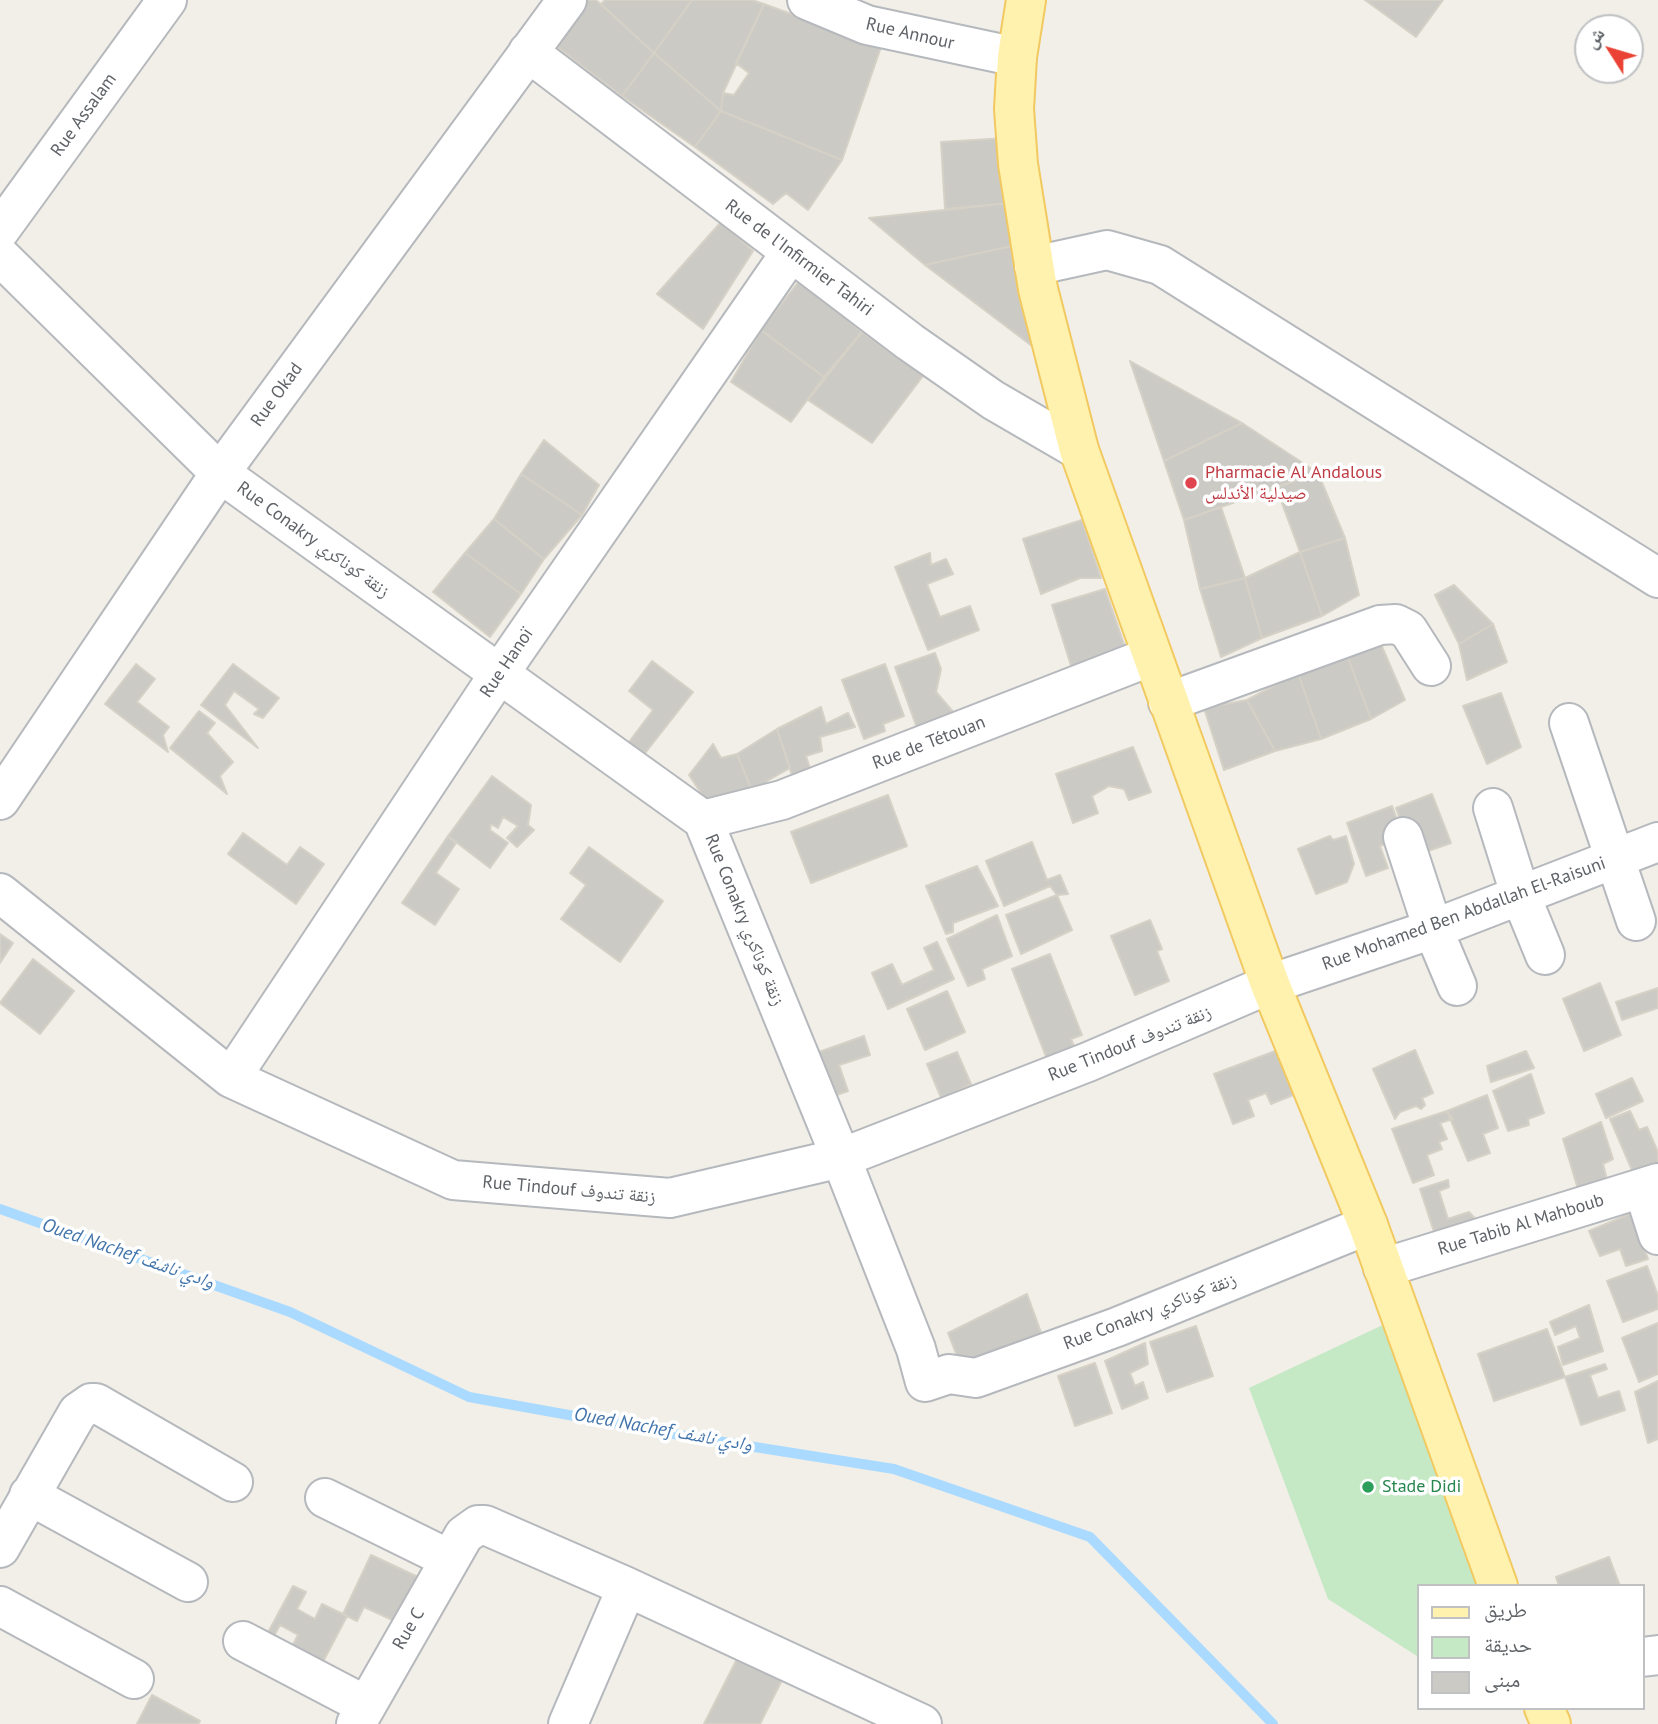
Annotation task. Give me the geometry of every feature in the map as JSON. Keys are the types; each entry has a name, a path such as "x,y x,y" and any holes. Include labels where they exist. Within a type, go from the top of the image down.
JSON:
{"main road":[{"path":"1026,0 1017,57 1014,109 1018,164 1034,266 1079,450 1270,984 1368,1225 1497,1584"}],"street":[{"name":"Rue Assalam","path":"0,230 167,0"},
{"name":"Rue Okad","path":"0,800 220,473 567,0"},
{"name":"Rue Annour","path":"807,0 867,25 1017,57"},
{"name":"Rue de l'Infirmier Tahiri","path":"528,52 791,252 993,400 1079,450"},
{"path":"1034,266 1107,250 1160,265 1658,578"},
{"name":"Rue Hanoï","path":"231,1078 499,674 791,252"},
{"name":"Rue Conakry زنقة كوناكري","path":"0,256 220,473 703,821 841,1158 916,1349 925,1382 950,1374 976,1378 1117,1327 1368,1225"},
{"path":"1168,702 1380,625 1396,624 1408,629 1432,666"},
{"name":"Rue de Tétouan","path":"703,821 782,800 1152,656"},
{"path":"1569,723 1636,921"},
{"path":"1493,808 1520,894 1545,955"},
{"path":"1404,836 1433,929 1457,986"},
{"name":"Rue Mohamed Ben Abdallah El-Raisuni","path":"1270,984 1433,929 1658,842"},
{"name":"Rue Tindouf زنقة تندوف","path":"0,893 231,1078 453,1180 670,1198 841,1158 1088,1062 1270,984"},
{"path":"1651,1185 1658,1235"},
{"name":"Rue Tabib Al Mahboub","path":"1383,1268 1651,1185"},
{"path":"0,1548 78,1412 91,1403 96,1403 233,1482"},
{"path":"29,1495 188,1582"},
{"path":"325,1498 457,1547 478,1525 485,1525 627,1587 922,1724"},
{"name":"Rue C","path":"360,1714 457,1547"},
{"path":"568,1724 627,1587"},
{"path":"0,1606 134,1679"},
{"path":"243,1641 360,1714"}],"green space":[{"name":"Stade Didi","path":"1387,1323 1488,1584 1416,1584 1416,1655 1328,1599 1249,1388"}],"building":[{"path":"577,0 596,0 654,53 622,96 556,46"},
{"path":"605,0 692,0 654,53 601,4"},
{"path":"692,0 752,0 764,4 723,93 721,111 654,53"},
{"path":"1365,0 1443,0 1416,37"},
{"path":"764,4 881,47 842,160 721,111 723,93 734,95 749,73 736,63"},
{"path":"654,53 721,111 695,147 622,96"},
{"path":"721,111 842,160 808,210 786,193 773,204 695,147"},
{"path":"1007,138 1010,203 945,209 941,142"},
{"path":"1010,203 1016,245 925,265 869,218"},
{"path":"721,222 753,251 703,329 657,294"},
{"path":"1016,245 1040,352 925,265"},
{"path":"800,280 862,332 824,377 761,330"},
{"path":"761,330 824,377 791,422 731,382"},
{"path":"862,332 923,376 872,443 808,400"},
{"path":"1130,361 1242,423 1164,461"},
{"path":"1242,423 1318,473 1184,520 1164,461"},
{"path":"544,440 599,485 582,515 521,474"},
{"path":"1318,473 1345,538 1300,552 1276,487"},
{"path":"521,474 582,515 544,559 494,519"},
{"path":"1221,507 1245,578 1200,589 1184,520"},
{"path":"494,519 544,559 521,594 465,553"},
{"path":"1082,520 1101,578 1080,578 1041,594 1023,539"},
{"path":"1345,538 1359,595 1322,616 1300,552"},
{"path":"1300,552 1322,616 1262,638 1245,578"},
{"path":"465,553 521,594 490,637 433,592"},
{"path":"930,553 931,565 946,559 953,574 927,584 940,617 970,606 979,630 928,650 895,567"},
{"path":"1245,578 1262,638 1221,657 1200,589"},
{"path":"1454,585 1493,624 1459,644 1435,595"},
{"path":"1105,589 1126,650 1073,672 1052,605"},
{"path":"1493,624 1507,662 1467,680 1459,644"},
{"path":"1380,642 1405,700 1371,719 1348,658"},
{"path":"935,653 941,669 936,692 955,714 917,728 895,667"},
{"path":"1348,658 1371,719 1321,739 1298,673"},
{"path":"652,661 693,692 635,766 620,754 653,710 629,691"},
{"path":"136,664 155,679 137,702 169,727 163,735 168,752 105,704"},
{"path":"233,664 279,698 263,718 254,714 259,709 234,691 225,705 258,748 201,705"},
{"path":"885,664 904,716 883,724 885,731 864,739 842,680"},
{"path":"1298,673 1321,739 1275,751 1247,700"},
{"path":"1501,693 1521,747 1487,764 1463,706"},
{"path":"1247,700 1275,751 1224,770 1204,708"},
{"path":"821,707 826,724 848,713 855,727 820,737 822,751 806,756 813,778 795,785 777,729"},
{"path":"199,711 215,723 207,733 233,762 220,776 227,794 170,748"},
{"path":"777,729 790,768 767,781 772,792 755,798 737,754"},
{"path":"713,744 721,758 737,754 755,798 713,811 689,775"},
{"path":"1133,747 1151,792 1129,800 1124,789 1109,786 1092,796 1098,813 1073,823 1056,774"},
{"path":"492,776 531,805 528,825 534,830 517,847 507,838 518,826 503,817 498,828 491,824 490,830 508,843 490,868 448,836"},
{"path":"1432,794 1451,843 1414,856 1396,808"},
{"path":"888,795 907,846 811,883 791,832"},
{"path":"1392,806 1399,825 1394,841 1380,846 1388,868 1366,876 1347,823"},
{"path":"243,833 287,865 300,847 324,864 296,904 228,854"},
{"path":"448,836 456,843 436,873 459,889 435,925 402,903"},
{"path":"1330,836 1333,840 1346,836 1354,864 1347,882 1316,894 1298,849"},
{"path":"1032,842 1047,880 1060,875 1068,894 1057,895 1050,886 1004,906 986,861"},
{"path":"589,847 663,901 620,962 561,919 586,885 570,873"},
{"path":"977,866 998,906 953,923 953,932 946,934 926,886"},
{"path":"1057,895 1072,930 1021,954 1006,915"},
{"path":"997,915 1012,956 982,969 985,979 968,986 947,939"},
{"path":"1150,920 1162,949 1157,951 1169,981 1135,995 1111,936"},
{"path":"0,934 13,943 0,963"},
{"path":"937,942 954,979 888,1009 872,973 892,964 902,985 934,970 924,948"},
{"path":"1050,954 1082,1035 1071,1039 1078,1056 1050,1067 1012,969"},
{"path":"33,959 74,991 40,1034 0,1003"},
{"path":"1600,983 1621,1035 1584,1051 1563,999"},
{"path":"1658,988 1658,1008 1622,1020 1616,1002"},
{"path":"947,991 965,1032 925,1050 907,1009"},
{"path":"864,1036 870,1055 839,1065 848,1091 834,1096 819,1052"},
{"path":"1286,1047 1303,1091 1271,1104 1266,1093 1248,1100 1254,1116 1233,1124 1214,1074"},
{"path":"1415,1050 1433,1093 1422,1098 1425,1105 1421,1109 1416,1106 1400,1112 1395,1119 1373,1069"},
{"path":"1526,1051 1534,1068 1491,1082 1487,1066"},
{"path":"957,1052 971,1084 953,1093 959,1107 947,1112 927,1064"},
{"path":"1531,1074 1544,1113 1528,1119 1529,1125 1508,1131 1493,1091"},
{"path":"1632,1078 1643,1101 1606,1118 1596,1094"},
{"path":"1487,1095 1498,1128 1483,1134 1490,1153 1468,1161 1447,1111"},
{"path":"1447,1111 1453,1119 1440,1123 1447,1139 1439,1142 1442,1149 1427,1155 1434,1175 1413,1183 1392,1129"},
{"path":"1630,1111 1639,1130 1647,1127 1658,1152 1658,1167 1635,1177 1610,1119"},
{"path":"1601,1122 1613,1159 1603,1164 1607,1180 1580,1196 1563,1139"},
{"path":"1448,1180 1449,1187 1439,1191 1448,1219 1469,1212 1481,1225 1437,1241 1420,1189"},
{"path":"1632,1213 1648,1259 1626,1266 1620,1249 1600,1256 1589,1231"},
{"path":"1647,1266 1658,1296 1658,1309 1623,1322 1607,1281"},
{"path":"1027,1294 1046,1346 959,1361 948,1333"},
{"path":"1589,1305 1603,1351 1563,1365 1558,1347 1580,1338 1576,1326 1555,1335 1550,1322"},
{"path":"1658,1323 1658,1374 1639,1382 1622,1338"},
{"path":"1196,1326 1213,1376 1167,1392 1150,1342"},
{"path":"1547,1329 1565,1377 1494,1401 1478,1354"},
{"path":"1145,1343 1148,1364 1130,1373 1135,1386 1143,1382 1148,1398 1122,1409 1105,1361"},
{"path":"1095,1363 1112,1413 1075,1426 1058,1376"},
{"path":"1605,1364 1607,1369 1590,1375 1598,1398 1619,1391 1625,1410 1581,1425 1565,1377"},
{"path":"1658,1381 1658,1439 1648,1443 1635,1392"},
{"path":"371,1555 418,1577 397,1622 364,1607 357,1621 343,1614"},
{"path":"1609,1557 1619,1584 1558,1584 1556,1577"},
{"path":"293,1586 306,1592 297,1609 315,1619 322,1604 347,1616 315,1677 285,1660 298,1635 280,1625 270,1643 264,1640"},
{"path":"739,1655 783,1678 760,1724 704,1724"},
{"path":"152,1695 200,1721 198,1724 137,1724"}],"waterway":[{"name":"Oued Nachef وادي ناشف","path":"0,1209 290,1312 469,1397 685,1436 894,1469 1090,1537 1273,1724"}],"place":[{"name":"Pharmacie Al Andalous صيدلية الأندلس","path":"1191,483"},
{"name":"Stade Didi","path":"1368,1487"}]}
